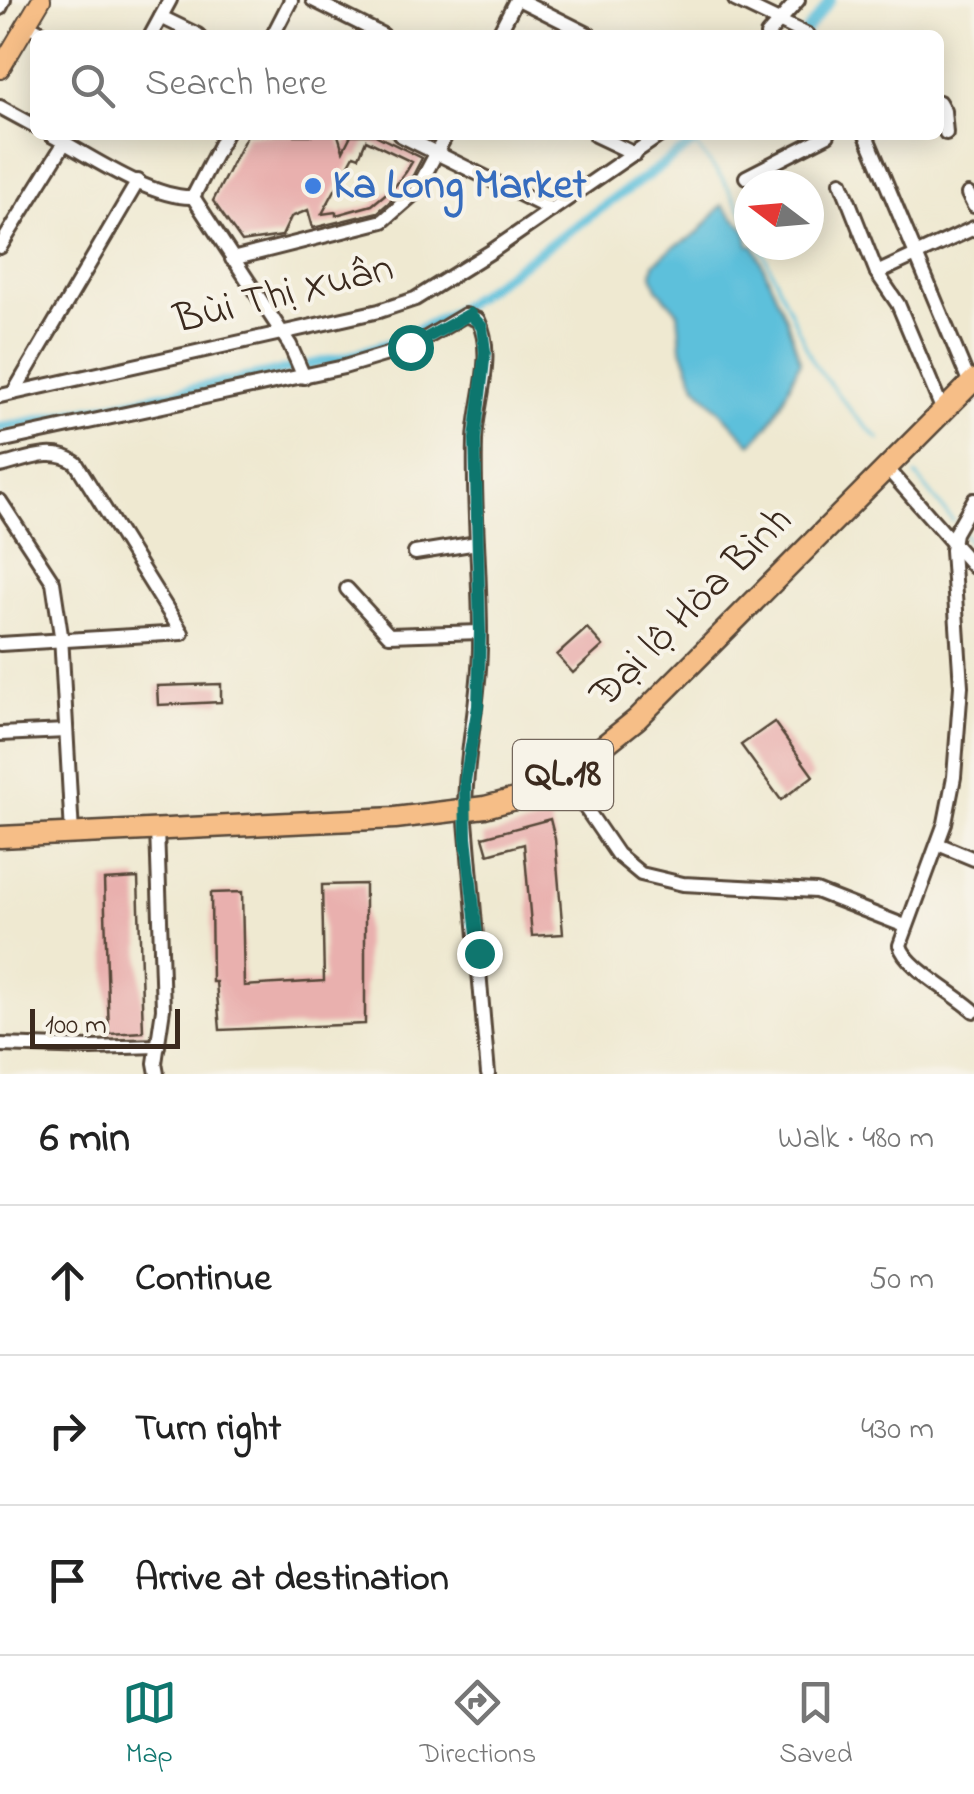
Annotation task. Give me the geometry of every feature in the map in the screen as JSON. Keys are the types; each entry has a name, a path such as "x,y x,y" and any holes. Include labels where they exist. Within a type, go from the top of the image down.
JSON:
{"highway":[{"name":"Đại lộ Hòa Bình","path":"0,837 395,818 465,810 518,798 562,775 637,719 943,410 973,385"}],"main road":[{"path":"0,69 41,0"}],"street":[{"path":"0,8 4,0"},
{"path":"154,30 170,0"},
{"path":"275,30 290,0"},
{"path":"313,0 373,30"},
{"path":"501,30 518,0 580,30"},
{"path":"735,0 796,30"},
{"path":"775,30 783,25 798,0"},
{"path":"160,17 187,30"},
{"path":"27,25 37,30"},
{"path":"0,107 30,123"},
{"path":"944,111 946,133"},
{"path":"61,140 138,181 174,196 193,197"},
{"path":"193,197 222,140"},
{"path":"410,140 552,210"},
{"path":"232,259 383,221 415,194 444,140"},
{"path":"605,140 634,154"},
{"name":"Bùi Thị Xuân","path":"7,394 379,311 415,299 653,140"},
{"path":"758,170 818,140"},
{"path":"868,140 973,385"},
{"path":"0,247 65,142"},
{"path":"7,394 138,181"},
{"path":"840,182 943,410"},
{"path":"193,197 281,331 304,377"},
{"path":"878,273 974,228"},
{"path":"0,441 304,377 410,347 462,316 474,316 482,327 485,352 475,439 480,632 478,706 465,781 465,810 488,1074"},
{"path":"0,466 52,454 65,455 76,464 182,633 0,644"},
{"path":"886,467 974,567"},
{"path":"974,500 953,541 961,686 951,797 938,844 900,945 904,957 974,1011"},
{"path":"0,501 53,582 61,640 72,834"},
{"path":"414,553 477,543"},
{"path":"347,588 389,635 480,632"},
{"path":"0,734 66,731"},
{"path":"562,775 616,854 641,874 683,884 816,891 905,926"},
{"path":"157,829 163,1009 158,1074"},
{"path":"938,844 974,859"},
{"path":"0,1045 158,1046"}],"water":[{"path":"722,205 734,218 734,260 761,260 800,361 781,404 751,444 696,385 681,346 678,312 657,288 652,274 654,264 672,248 697,234"}],"building":[{"name":"Ka Long Market","path":"244,140 340,140 343,151 348,140 366,140 385,140 422,158 407,187 378,212 313,228 308,210 291,217 282,236 242,242 213,201","holes":["366,140 412,162 395,186 372,205 336,215 322,214"]},
{"path":"587,628 603,646 573,673 557,655"},
{"path":"221,684 221,702 158,705 157,686"},
{"path":"774,722 813,776 781,800 741,745"},
{"path":"550,819 563,934 532,936 524,844 488,854 483,837"},
{"path":"138,878 143,1032 109,1034 104,880"},
{"path":"365,884 365,1024 220,1030 216,982 212,982 211,893 242,892 244,986 324,981 322,885"}],"waterway":[{"path":"807,30 831,0"},
{"path":"309,365 393,342 452,313 698,140"},
{"path":"694,143 734,198"},
{"path":"767,260 814,364 856,417 880,440"},
{"path":"0,428 290,369"},
{"path":"916,475 953,521"},
{"path":"964,534 974,547"}],"place":[{"name":"Ka Long Market","path":"313,186"}],"route":[{"path":"410,347 462,316 474,316 482,327 484,368 475,439 478,706 465,781 466,838 479,953"}]}
